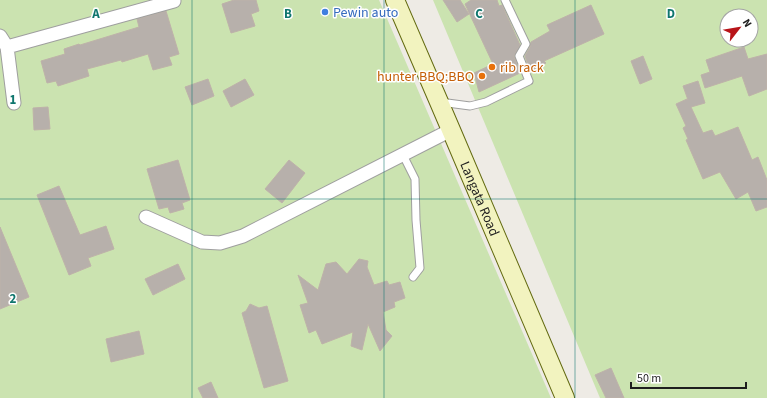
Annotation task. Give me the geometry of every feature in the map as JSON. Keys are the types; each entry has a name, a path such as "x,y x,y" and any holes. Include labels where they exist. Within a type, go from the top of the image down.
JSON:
{"main road":[{"name":"Langata Road","path":"395,0 565,398"}],"street":[{"path":"7,47 174,1"},
{"path":"0,36 7,47 14,103"},
{"path":"146,217 202,242 220,243 243,236 451,130"}],"lane":[{"path":"439,102 470,106 486,102 529,81 519,56 526,44 505,0"},
{"path":"403,155 415,179 416,220 420,268 413,277"}],"green space":[{"path":"0,0 379,0 551,398 0,398"},
{"path":"433,0 767,0 767,398 600,398"}],"building":[{"path":"234,0 256,0 259,11 251,14 255,26 231,33 222,4"},
{"path":"443,0 460,0 469,14 457,22"},
{"path":"471,0 497,0 499,6 502,5 520,45 514,56 520,73 479,92 474,73 493,64 465,4"},
{"path":"591,5 604,34 544,61 546,63 530,71 525,56 531,42 550,31 547,25"},
{"path":"166,11 179,54 169,57 172,65 153,70 148,54 122,62 121,60 87,69 89,76 58,86 56,81 47,83 41,61 65,54 64,49 139,27 137,19"},
{"path":"741,48 744,48 748,59 767,54 767,89 749,96 742,76 705,88 701,75 710,72 706,60"},
{"path":"643,56 652,79 640,84 631,61"},
{"path":"208,79 214,96 192,105 185,87"},
{"path":"245,79 254,95 231,107 223,91"},
{"path":"698,81 705,103 691,107 703,133 712,130 715,136 738,127 752,160 758,157 767,180 767,207 756,211 748,192 736,199 720,172 703,179 686,140 688,139 683,128 686,126 676,104 687,99 688,100 683,86"},
{"path":"48,107 50,129 34,130 33,108"},
{"path":"178,160 190,200 182,203 184,209 170,213 168,207 159,209 147,169"},
{"path":"289,160 305,173 282,203 265,189"},
{"path":"59,186 80,235 106,226 114,249 88,258 91,266 69,275 37,195"},
{"path":"0,227 29,297 0,309"},
{"path":"359,259 368,261 367,267 374,285 387,281 389,285 400,282 405,298 394,302 395,307 383,312 386,330 392,336 380,351 368,324 362,350 351,346 353,332 322,344 316,330 309,333 300,305 308,303 298,275 318,290 326,264 336,262 347,274"},
{"path":"178,264 185,279 153,295 145,279"},
{"path":"250,304 259,308 267,306 288,381 264,388 242,313 246,311"},
{"path":"139,331 144,354 111,362 106,339"},
{"path":"611,368 624,398 606,398 595,375"},
{"path":"211,382 218,398 203,398 198,388"}],"place":[{"name":"Pewin auto","path":"325,12"},
{"name":"rib rack","path":"492,67"},
{"name":"hunter BBQ;BBQ","path":"482,76"}]}
